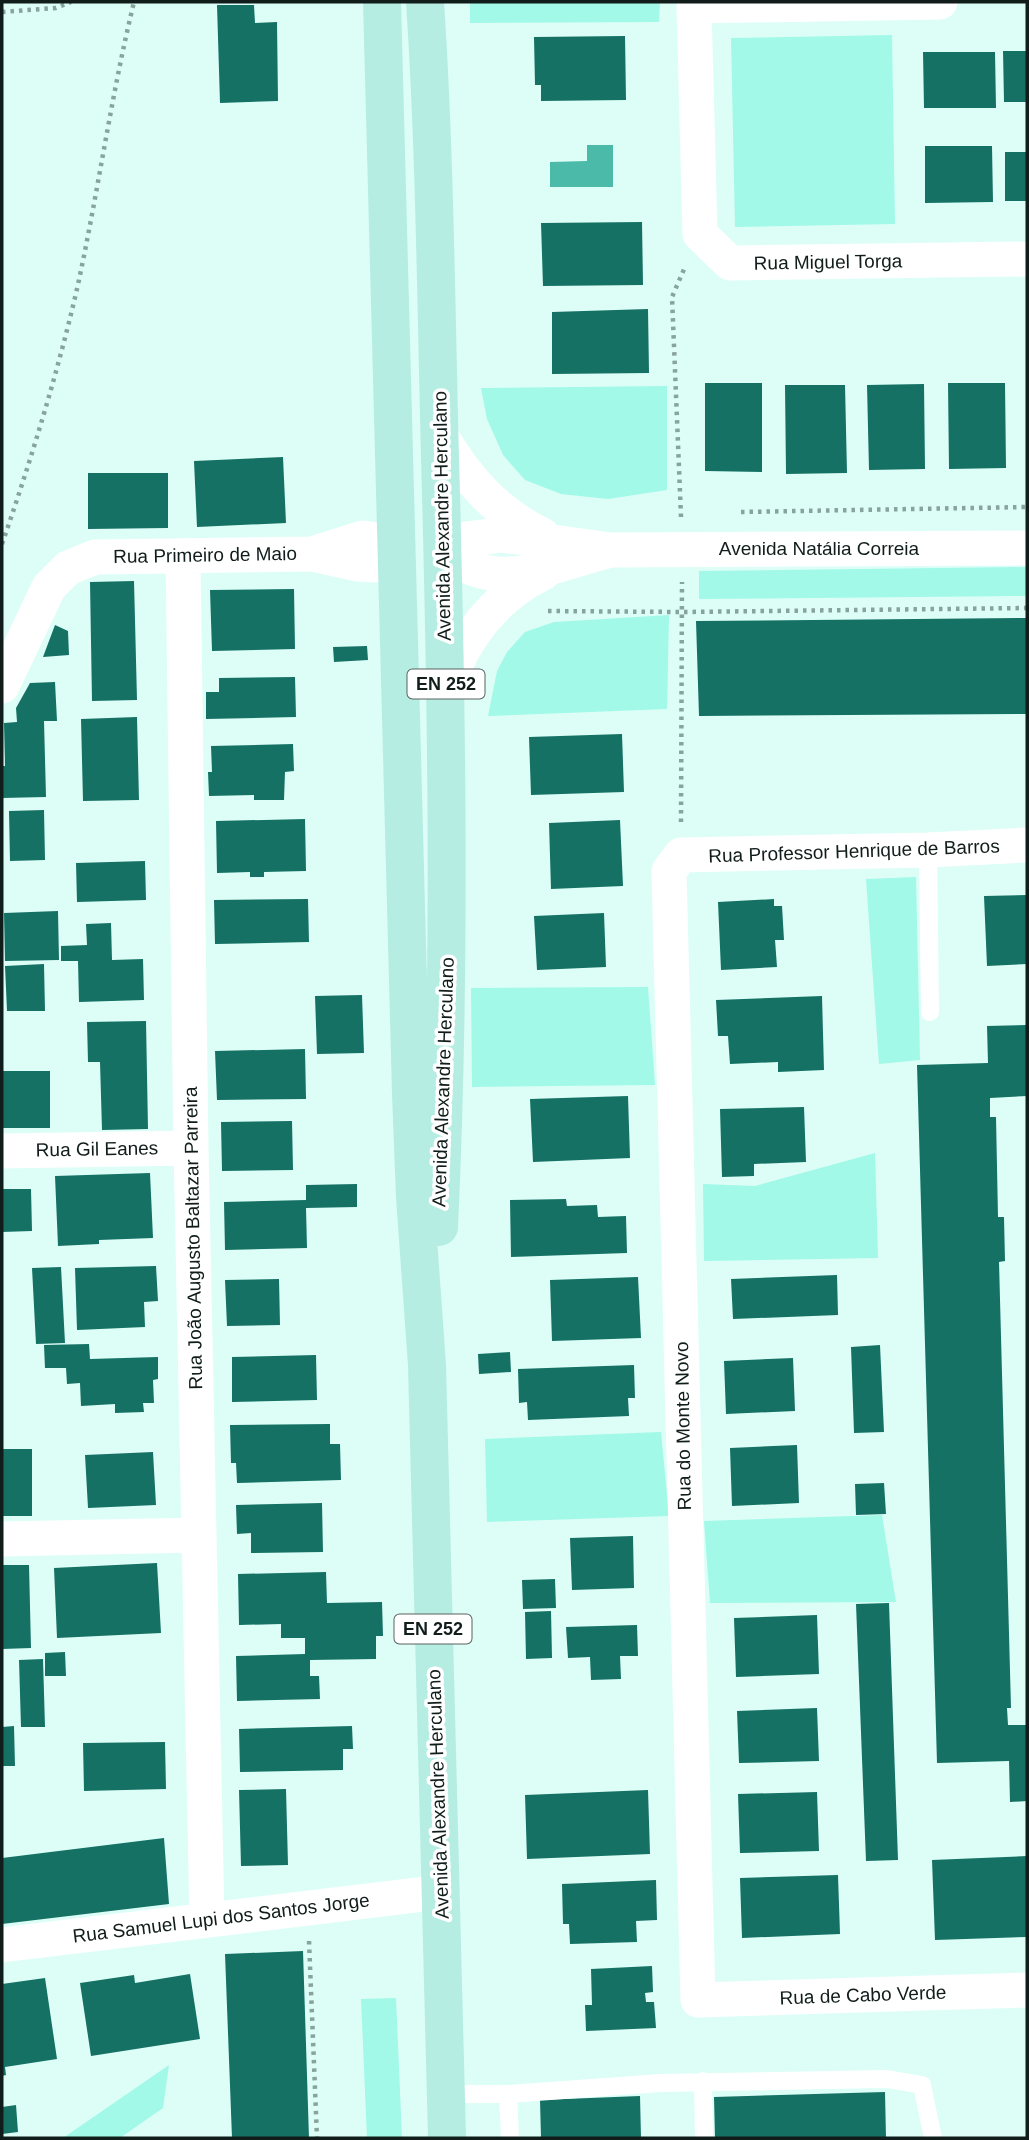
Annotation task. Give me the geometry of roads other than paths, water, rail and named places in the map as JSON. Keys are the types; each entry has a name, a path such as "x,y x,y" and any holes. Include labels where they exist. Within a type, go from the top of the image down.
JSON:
{"main road":[{"name":"Avenida Alexandre Herculano","path":"382,2 413,1146 427,1365 447,2138"},
{"name":"Avenida Alexandre Herculano","path":"425,2 434,186 448,804 444,1094 439,1230 427,1365"},
{"path":"397,552 443,551"}],"street":[{"name":"Rua Miguel Torga","path":"940,2 694,6 700,234 730,263 1027,259"},
{"name":"Avenida Natália Correia","path":"440,434 471,481 497,506 563,556"},
{"name":"Avenida Natália Correia","path":"443,551 467,538 483,536 520,537 563,556 611,550 1027,548"},
{"name":"Rua Primeiro de Maio","path":"2,686 49,587 68,568 95,556 312,554 357,564 376,565 390,560 397,552"},
{"name":"Rua João Augusto Baltazar Parreira","path":"183,556 191,1148 207,1920"},
{"path":"446,690 464,647 491,610 563,556"},
{"name":"Rua Professor Henrique de Barros","path":"681,855 928,850 1027,845"},
{"name":"Rua do Monte Novo","path":"681,855 669,871 698,2000"},
{"name":"Rua Gil Eanes","path":"2,1151 191,1148"},
{"path":"2,1539 199,1535"},
{"name":"Rua Samuel Lupi dos Santos Jorge","path":"2,1945 441,1892"},
{"name":"Rua de Cabo Verde","path":"698,2000 1027,1990"}],"lane":[{"path":"928,850 930,1012"},
{"path":"446,2094 508,2094 703,2081 887,2079 922,2085 933,2138"},
{"path":"703,2081 704,2138"},
{"path":"508,2094 510,2138"}]}
